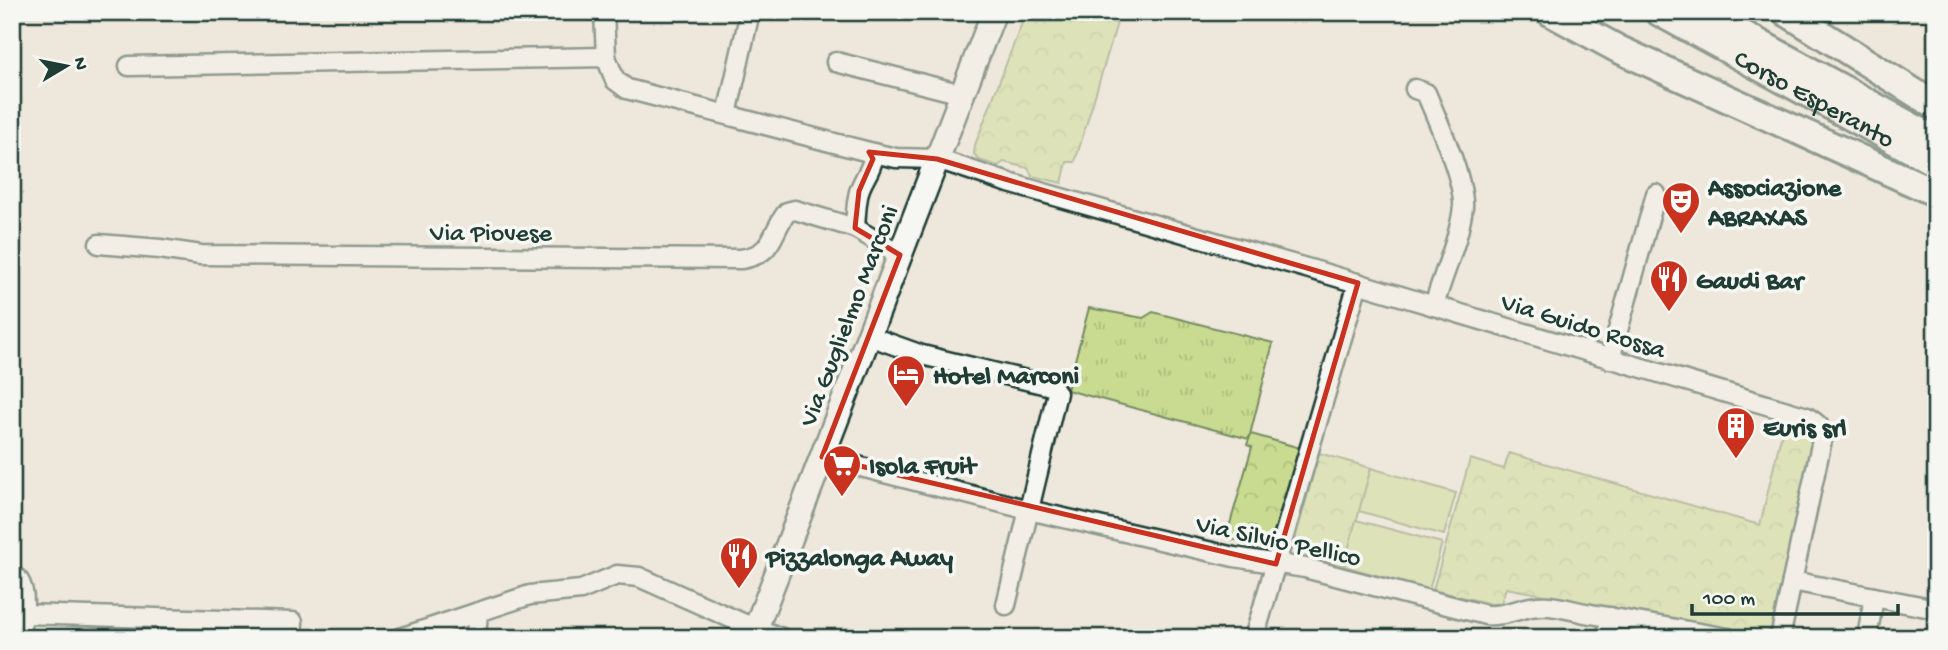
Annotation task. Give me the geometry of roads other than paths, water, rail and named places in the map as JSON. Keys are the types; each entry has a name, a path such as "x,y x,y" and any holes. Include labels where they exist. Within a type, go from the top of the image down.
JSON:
{"highway":[{"path":"1550,12 1618,49 1936,193"},
{"name":"Corso Esperanto","path":"1660,12 1936,163"},
{"name":"Corso Esperanto","path":"1702,12 1936,140"},
{"path":"1786,12 1936,106"}],"main road":[{"name":"Via Guglielmo Marconi","path":"754,633 994,12"}],"street":[{"path":"604,12 606,57 615,80 627,89 869,152 896,158 937,159"},
{"path":"727,114 750,12"},
{"path":"129,66 606,57"},
{"path":"835,62 962,94"},
{"path":"1415,89 1426,93 1459,180 1463,204 1457,238 1434,306"},
{"path":"855,228 859,191 872,168 873,159 869,152"},
{"name":"Via Guido Rossa","path":"937,159 1009,183 1358,283 1807,417 1817,423 1822,431 1822,440 1792,581"},
{"path":"1610,359 1656,194"},
{"name":"Via Piovese","path":"99,244 201,255 741,259 752,257 769,246 787,212 795,210 855,228 900,255"},
{"path":"1254,638 1358,283"},
{"path":"869,337 922,355 1054,387 1057,393 1006,605"},
{"name":"Via Silvio Pellico","path":"822,457 1029,510 1234,557 1340,577 1486,615 1497,616 1536,605 1553,606 1610,617 1645,631 1728,638"},
{"path":"400,638 530,595 581,590 617,575 628,575 639,577 754,633 782,638"},
{"path":"12,578 19,579 22,584 23,614 19,638"},
{"path":"1780,638 1792,581 1936,609"},
{"path":"1867,638 1874,597"},
{"path":"476,638 478,612"},
{"path":"23,614 292,622 292,638"},
{"path":"1606,638 1610,617"}],"place":[{"name":"Associazione ABRAXAS","path":"1681,235"},
{"name":"Gaudi Bar","path":"1669,313"},
{"name":"Hotel Marconi","path":"906,408"},
{"name":"Euris srl","path":"1736,460"},
{"name":"Isola Fruit","path":"842,498"},
{"name":"Pizzalonga Away","path":"739,590"}]}
